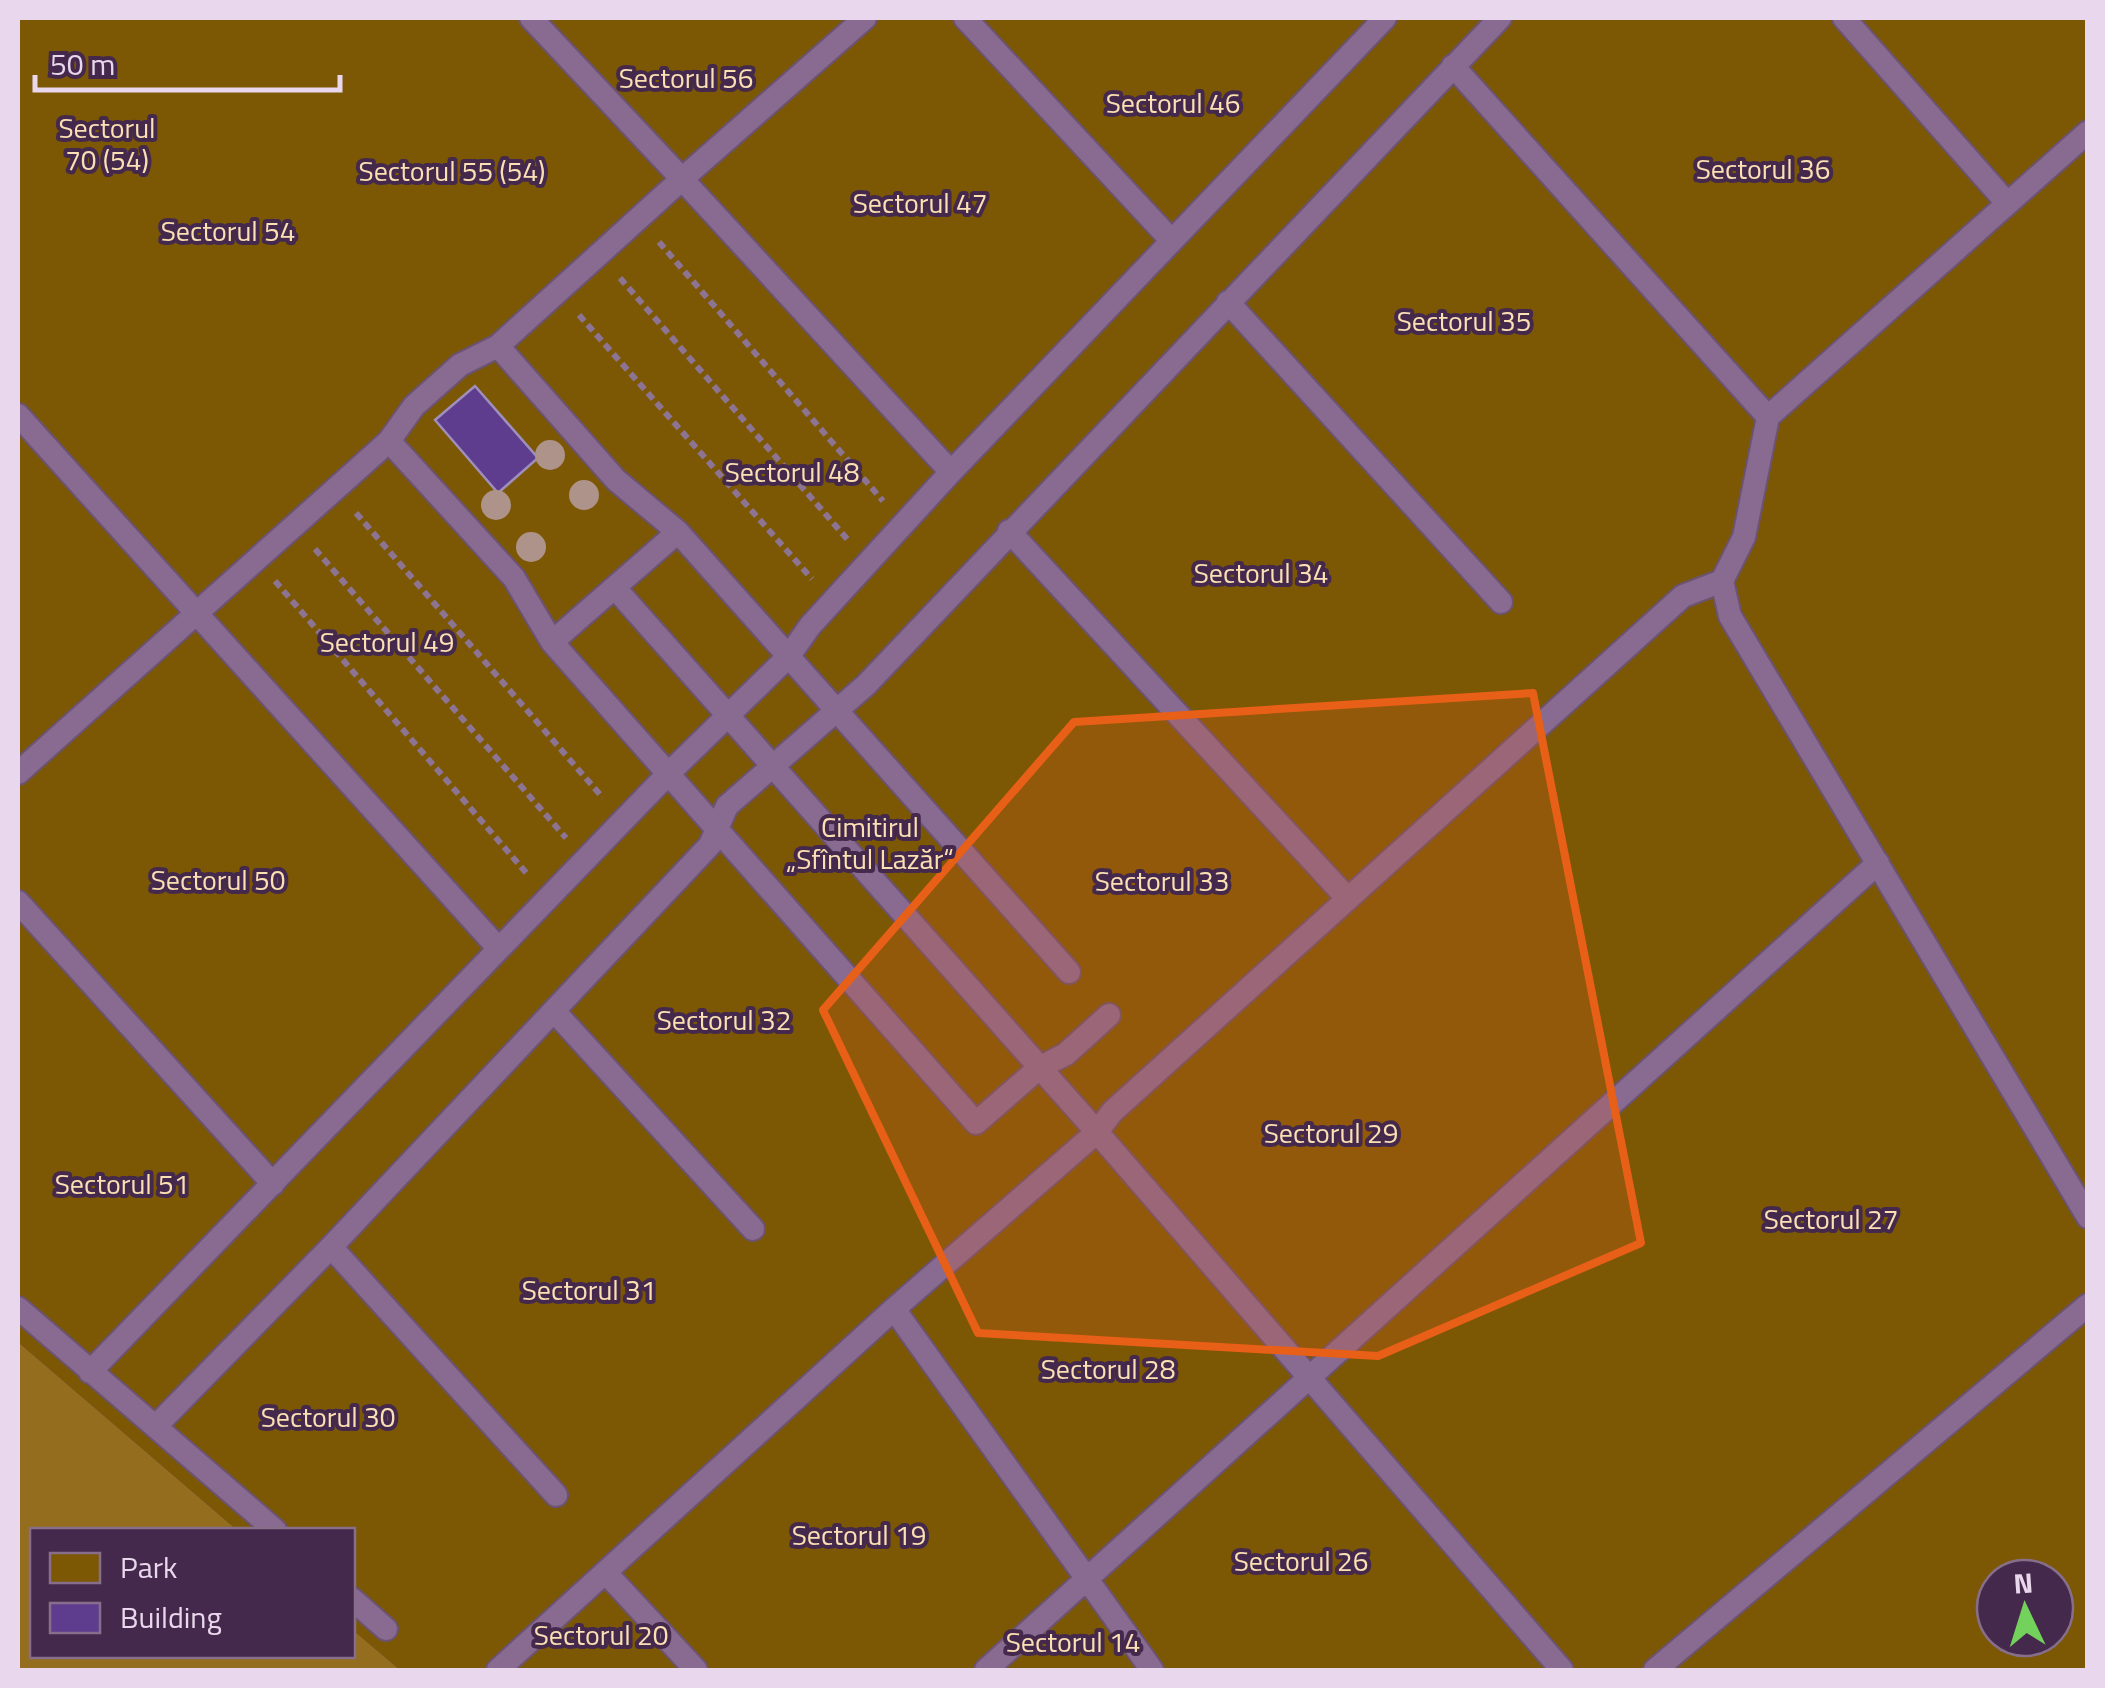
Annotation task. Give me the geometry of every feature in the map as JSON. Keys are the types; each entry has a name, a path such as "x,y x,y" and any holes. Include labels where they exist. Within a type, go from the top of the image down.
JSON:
{"lane":[{"path":"531,18 951,472"},
{"path":"18,773 389,441 414,406 460,365 498,346 864,18"},
{"path":"965,18 1172,240"},
{"path":"90,1372 669,773 789,656 832,602 951,472 1385,18"},
{"path":"156,1426 331,1248 710,845 727,806 866,685 1500,18"},
{"path":"1844,18 2007,203"},
{"path":"1453,66 1768,416"},
{"path":"2088,132 1768,416 1744,537 1722,581 1730,616 2088,1217"},
{"path":"1228,302 1501,602"},
{"path":"498,346 616,480 678,532 1069,972"},
{"path":"18,416 499,949"},
{"path":"389,441 514,578 552,642 976,1123 1040,1068 1066,1054 1109,1015"},
{"path":"1009,531 1348,899"},
{"path":"552,642 678,532"},
{"path":"498,1670 894,1309 1097,1132 1112,1112 1683,596 1722,581"},
{"path":"615,588 1097,1132 1562,1670"},
{"path":"986,1670 1878,863"},
{"path":"18,902 273,1184"},
{"path":"554,1011 753,1230"},
{"path":"331,1248 556,1495"},
{"path":"1655,1670 2088,1305"},
{"path":"18,1308 273,1528"},
{"path":"894,1309 1152,1670"},
{"path":"607,1574 696,1670"},
{"path":"355,1602 386,1629"}],"path":[{"path":"638,218 904,524"},
{"path":"599,254 868,562"},
{"path":"558,291 832,602"},
{"path":"335,490 623,821"},
{"path":"295,525 585,860"},
{"path":"256,560 548,899"}],"highlighted area":[{"path":"1533,693 1641,1243 1378,1356 978,1333 823,1010 1074,722"}],"green space":[{"name":"Cimitirul „Sfîntul Lazăr“","path":"18,18 2087,18 2087,1670 400,1670 355,1632 355,1528 235,1528 18,1342"}],"shaded area":[{"path":"18,1342 235,1528 30,1528 30,1658 355,1658 355,1632 400,1670 18,1670"}],"building":[{"path":"475,386 538,458 498,493 435,420"}],"park label":[{"name":"Sectorul 56","path":"686,78"},
{"name":"Sectorul 46","path":"1173,103"},
{"name":"Sectorul 70 (54)","path":"107,144"},
{"name":"Sectorul 36","path":"1763,169"},
{"name":"Sectorul 55 (54)","path":"452,171"},
{"name":"Sectorul 47","path":"920,203"},
{"name":"Sectorul 54","path":"228,231"},
{"name":"Sectorul 35","path":"1464,321"},
{"name":"Sectorul 48","path":"792,472"},
{"name":"Sectorul 34","path":"1261,573"},
{"name":"Sectorul 49","path":"387,642"},
{"name":"Sectorul 50","path":"218,880"},
{"name":"Sectorul 33","path":"1162,881"},
{"name":"Sectorul 32","path":"724,1020"},
{"name":"Sectorul 29","path":"1331,1133"},
{"name":"Sectorul 51","path":"122,1184"},
{"name":"Sectorul 27","path":"1831,1219"},
{"name":"Sectorul 31","path":"589,1290"},
{"name":"Sectorul 28","path":"1108,1369"},
{"name":"Sectorul 30","path":"328,1417"},
{"name":"Sectorul 19","path":"859,1535"},
{"name":"Sectorul 26","path":"1301,1561"},
{"name":"Sectorul 20","path":"601,1635"},
{"name":"Sectorul 14","path":"1073,1642"}]}
